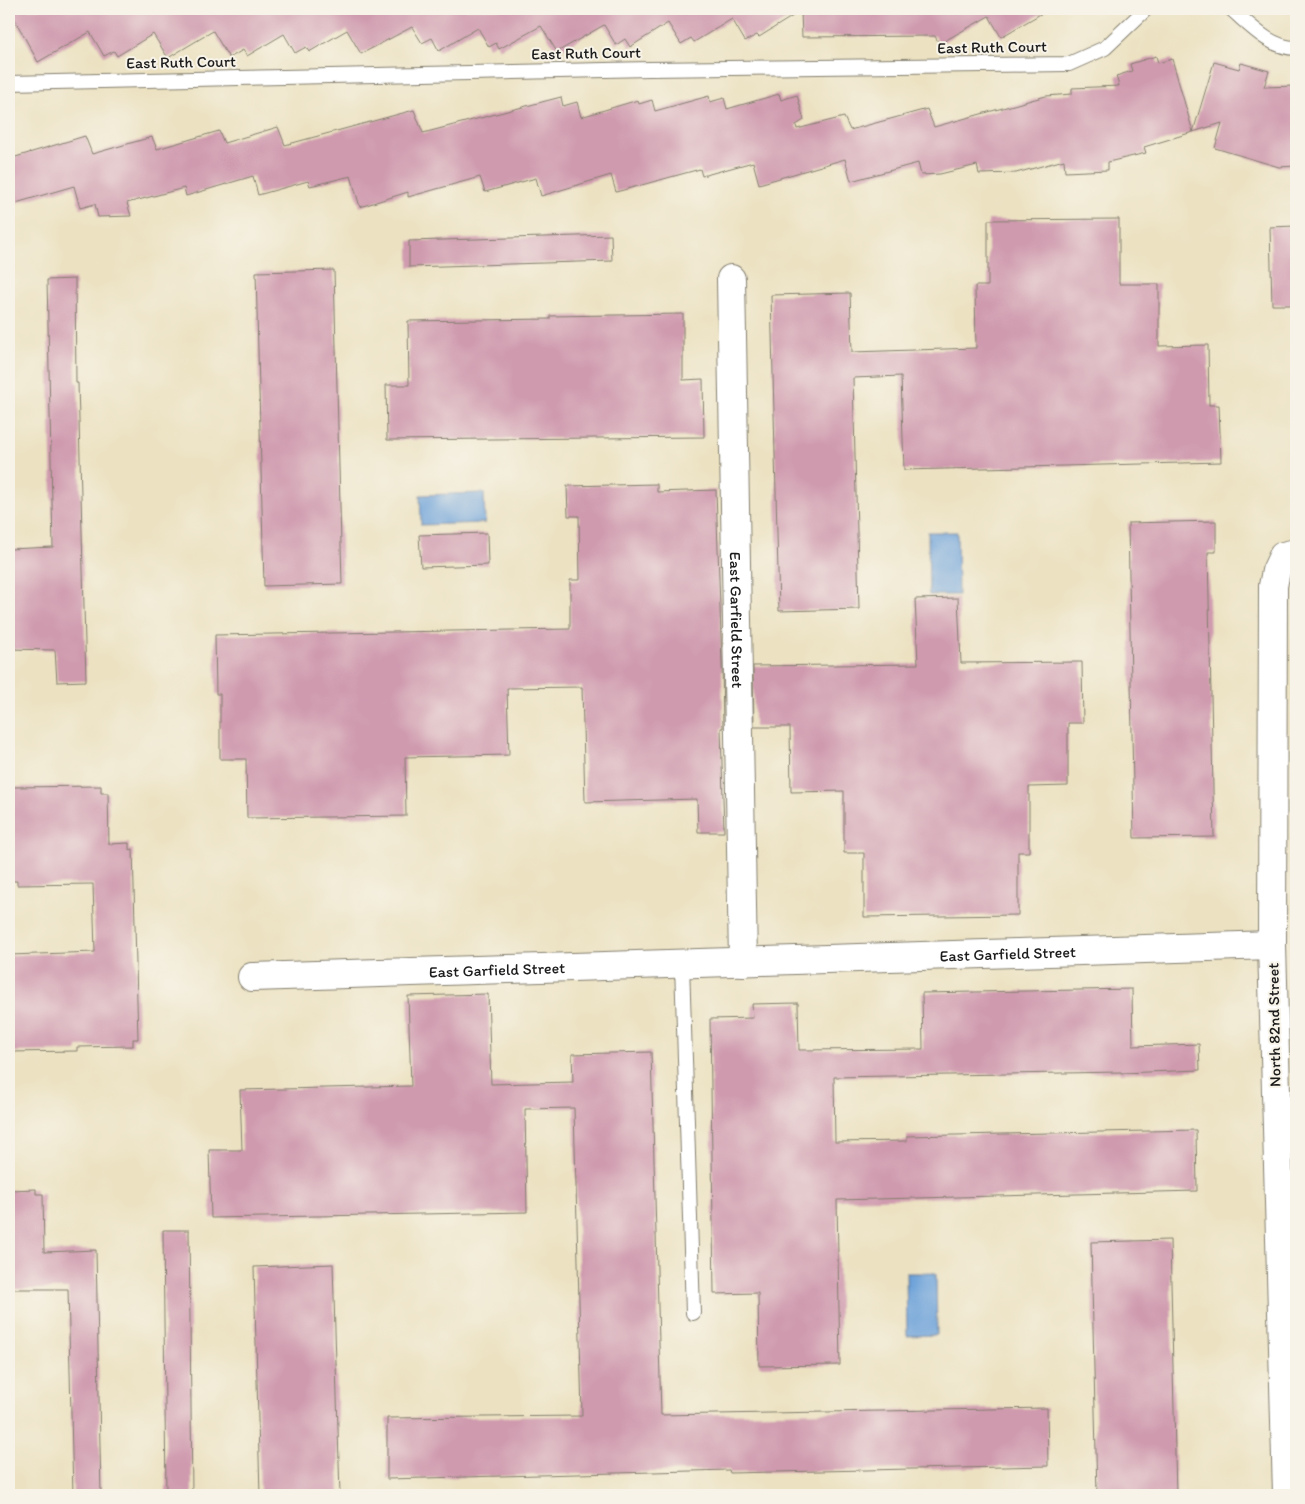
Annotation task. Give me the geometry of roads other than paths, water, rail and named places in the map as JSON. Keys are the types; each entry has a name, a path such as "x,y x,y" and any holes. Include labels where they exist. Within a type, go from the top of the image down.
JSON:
{"street":[{"name":"East Garfield Street","path":"731,279 743,962"},
{"name":"North 82nd Street","path":"1287,1495 1272,945 1273,586 1276,571 1290,555"},
{"name":"East Garfield Street","path":"252,977 1272,945"}],"lane":[{"name":"East Ruth Court","path":"9,83 650,69 1069,64 1105,48 1146,9"},
{"path":"1231,9 1264,38 1289,48 1296,48"},
{"path":"682,964 693,1313"}],"water":[{"path":"484,493 485,523 421,525 420,495"},
{"path":"928,532 957,532 958,595 929,595"},
{"path":"906,1273 936,1273 937,1335 907,1336"}]}
